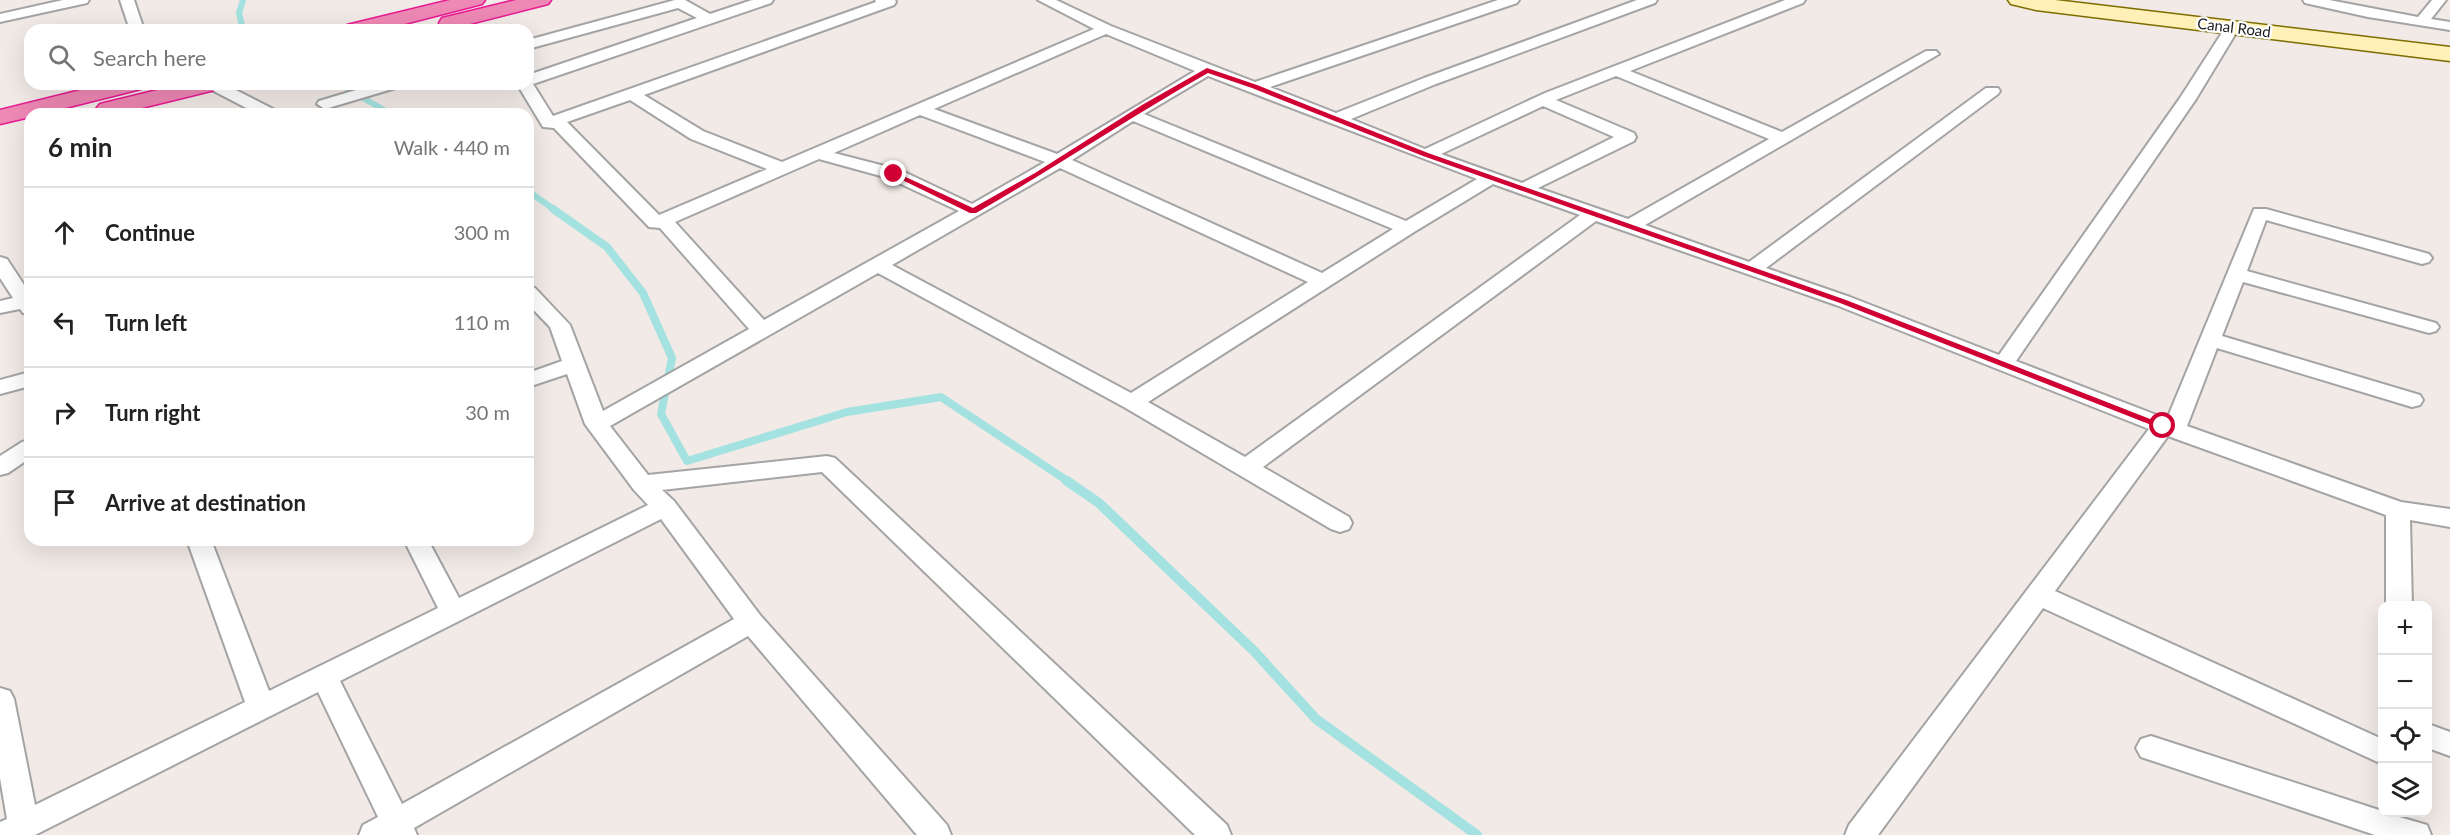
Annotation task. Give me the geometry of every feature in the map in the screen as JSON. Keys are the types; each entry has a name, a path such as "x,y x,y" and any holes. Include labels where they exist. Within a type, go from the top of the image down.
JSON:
{"highway":[{"path":"379,24 475,0"},
{"path":"468,24 541,0"},
{"path":"42,108 110,90"},
{"path":"113,108 187,90"},
{"path":"1,119 24,113"},
{"path":"1,119 24,126"}],"street":[{"path":"0,18 82,0"},
{"path":"127,0 135,24"},
{"path":"534,78 766,0"},
{"path":"549,123 888,2 882,0"},
{"path":"1045,0 1106,29 1426,155 1843,302 2168,428 2398,510 2450,518"},
{"path":"1254,87 1512,0"},
{"path":"1337,119 1430,81 1650,0"},
{"path":"1426,155 1544,100 1798,0"},
{"name":"Canal Road","path":"2019,0 2036,4 2450,54"},
{"path":"2310,0 2450,26"},
{"path":"2421,22 2439,0"},
{"path":"534,43 680,3 709,19"},
{"path":"2003,364 2188,99 2232,28"},
{"path":"549,123 558,123 656,223 1106,29"},
{"path":"1630,226 1930,54"},
{"path":"596,424 973,211 1207,70"},
{"path":"1617,71 1783,139"},
{"path":"221,90 252,108"},
{"path":"325,104 373,90"},
{"path":"529,90 549,123"},
{"path":"1752,269 1992,91"},
{"path":"632,94 697,135 783,169"},
{"path":"1523,189 1628,137 1544,100"},
{"path":"922,110 1059,161 1325,282"},
{"path":"1132,115 1407,228"},
{"path":"819,154 894,174 973,211"},
{"path":"1132,402 1407,228 1491,178"},
{"path":"1246,468 1595,213"},
{"path":"1860,835 2038,594 2168,428 2210,339 2260,213 2422,258"},
{"path":"663,220 762,330"},
{"path":"0,263 24,299"},
{"path":"878,265 1132,402 1341,523"},
{"path":"2236,274 2429,327"},
{"path":"534,298 560,325 596,424 642,484 665,507 751,622 936,835"},
{"path":"0,307 24,305"},
{"path":"2210,339 2412,400"},
{"path":"534,378 574,364"},
{"path":"0,387 24,381"},
{"path":"1,467 24,451"},
{"path":"642,484 827,464 1216,835"},
{"path":"1,467 24,465"},
{"path":"0,699 15,830 665,507"},
{"path":"2398,510 2399,601"},
{"path":"201,546 261,707"},
{"path":"419,546 453,612"},
{"path":"2038,594 2378,750"},
{"path":"324,676 390,831 751,622"},
{"path":"2432,738 2450,744"},
{"path":"2151,748 2407,826"}],"waterway":[{"path":"242,24 239,13 243,0"},
{"path":"349,90 381,108"},
{"path":"534,195 555,210"},
{"path":"553,209 607,247 643,293 672,358 661,414 687,461 847,412 941,397 1069,482"},
{"path":"1067,481 1099,503 1254,651 1316,719 1477,835"}],"route":[{"path":"894,174 973,211 1038,174 1145,106 1207,70 1426,155 1843,302 2163,426"}]}
